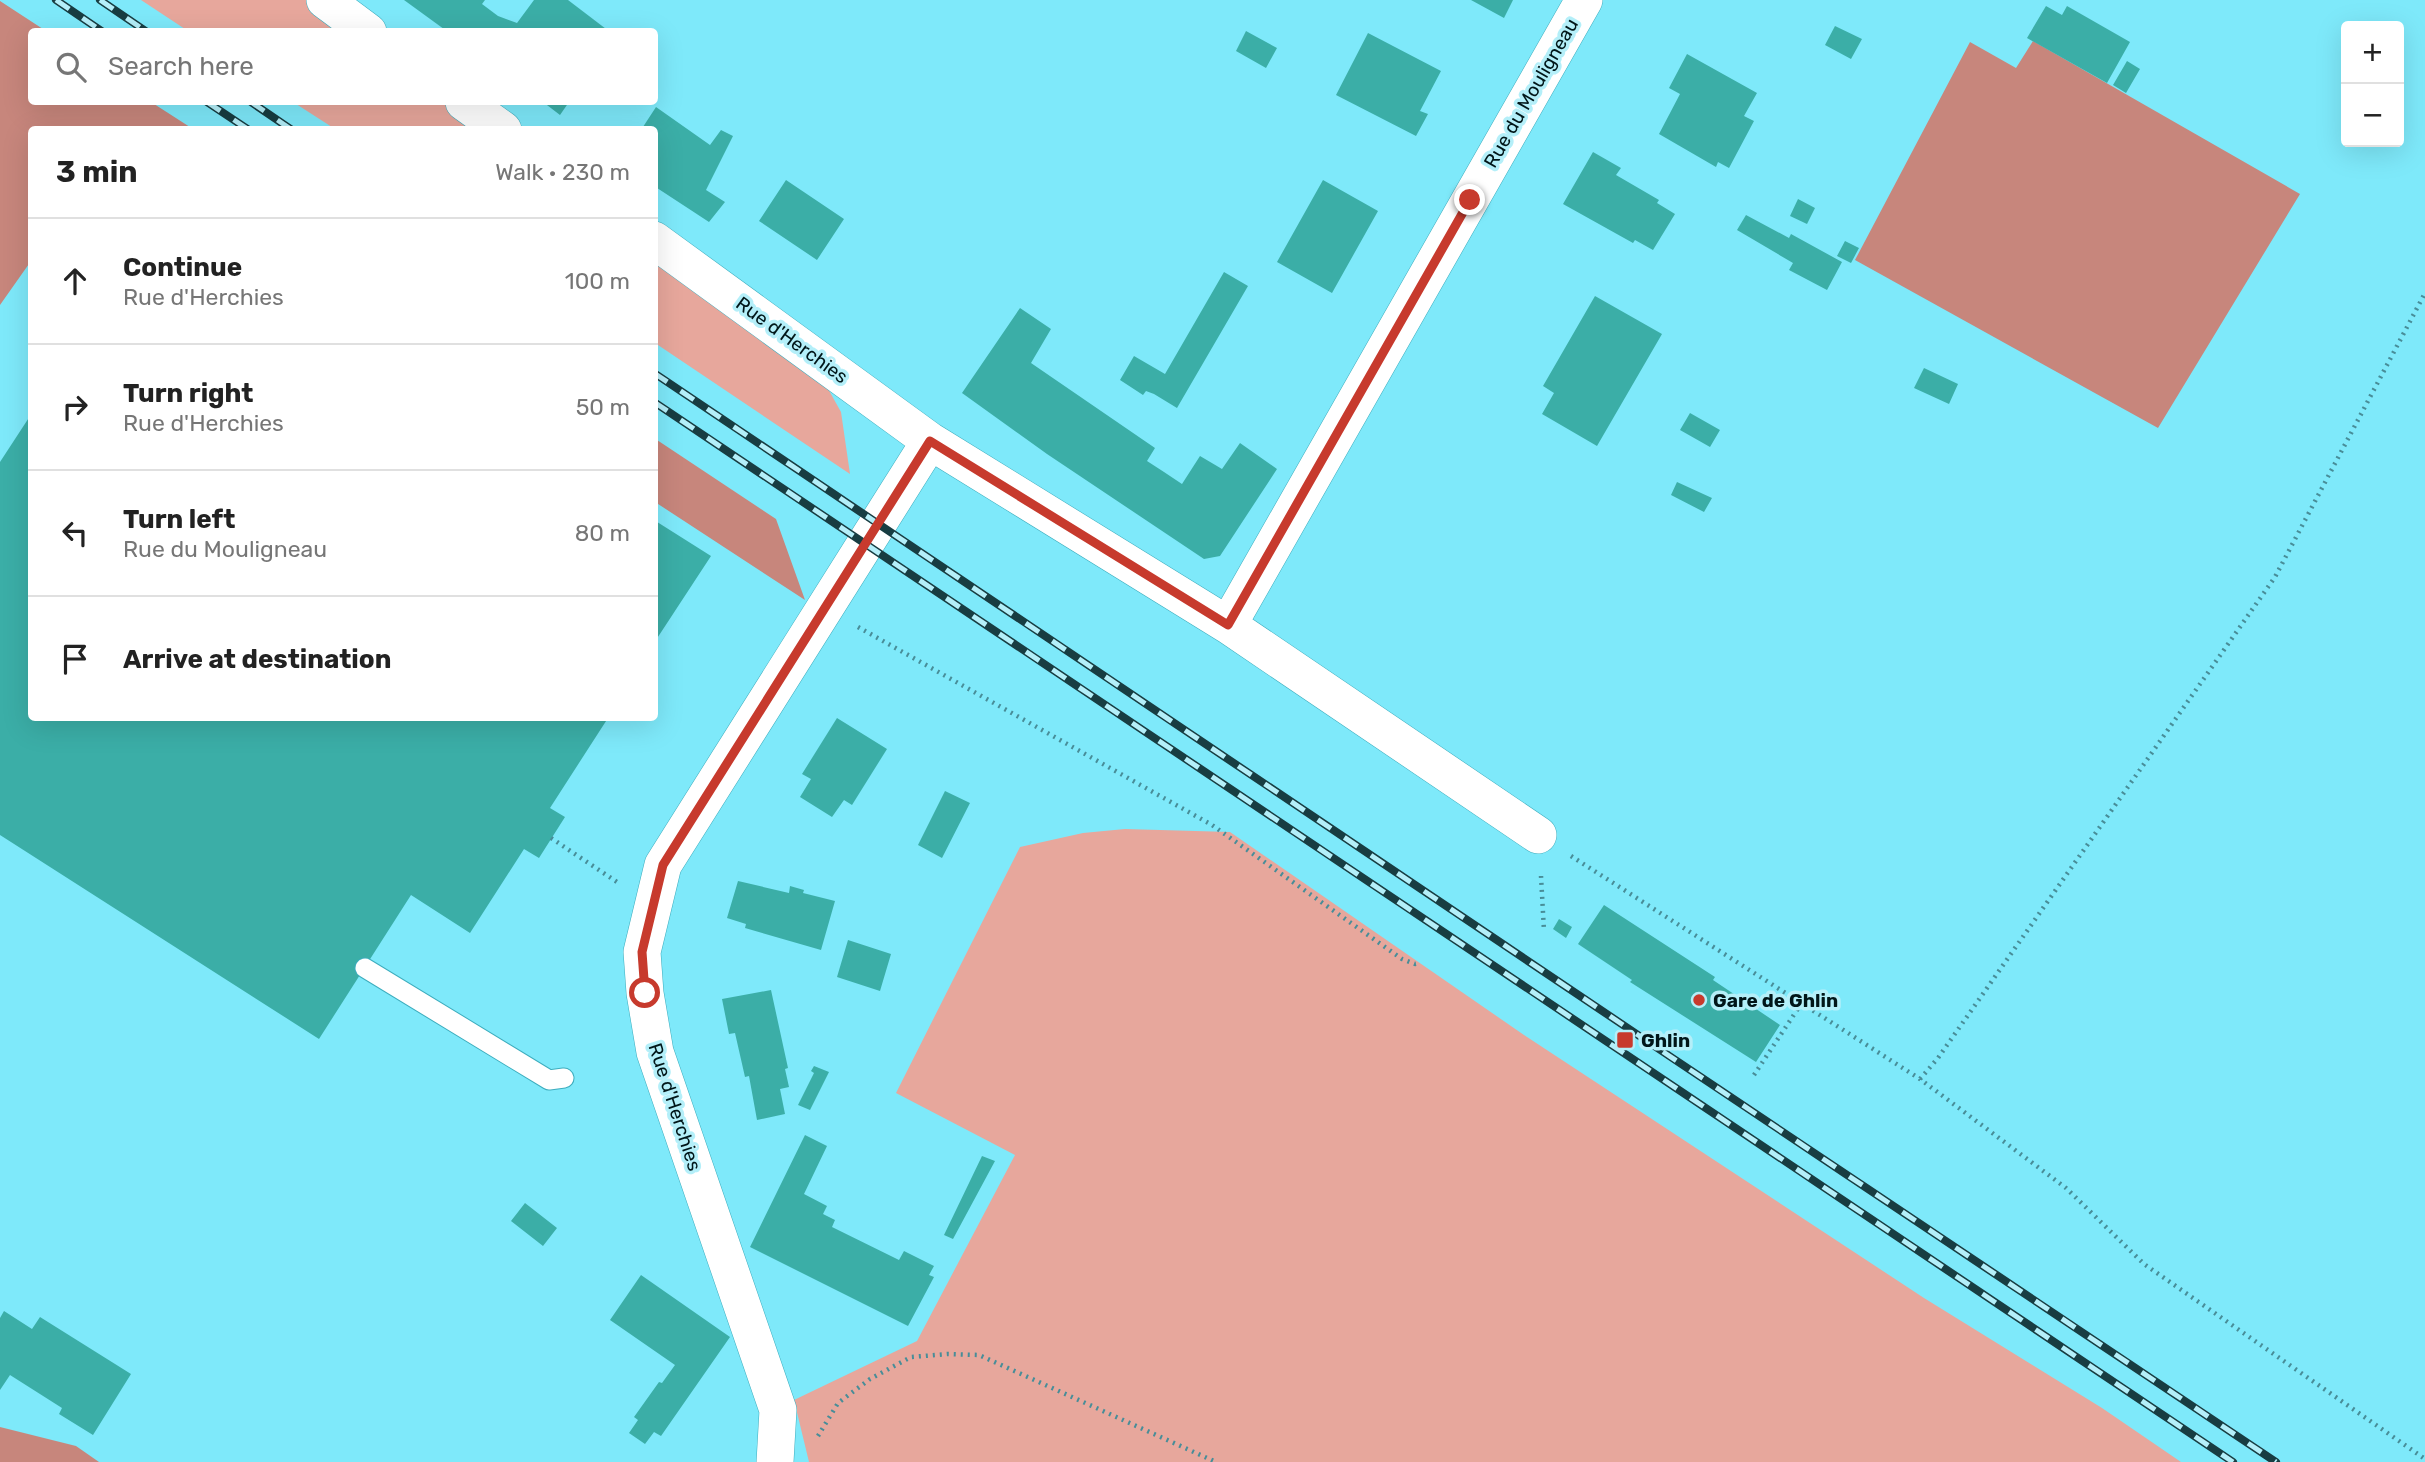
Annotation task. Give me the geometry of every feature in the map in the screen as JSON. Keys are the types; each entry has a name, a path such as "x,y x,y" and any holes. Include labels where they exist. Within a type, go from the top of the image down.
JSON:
{"street":[{"path":"325,0 363,28"},
{"name":"Rue du Mouligneau","path":"1228,625 1584,0"},
{"path":"468,105 497,126"},
{"name":"Rue d'Herchies","path":"658,243 930,441 1228,625 1538,835"},
{"name":"Rue d'Herchies","path":"775,1462 778,1410 655,1052 645,993 642,952 663,865 930,441"}],"lane":[{"path":"365,968 549,1080 564,1078"}],"path":[{"path":"1920,1079 1938,1058 2275,577 2425,293"},
{"path":"825,609 1212,825 1402,959 1420,963"},
{"path":"1538,835 1920,1079 2066,1188 2144,1264 2425,1459"},
{"path":"1538,835 1544,931"},
{"path":"551,838 599,870"},
{"path":"1754,1075 1801,1004"},
{"path":"816,1439 838,1403 870,1379 911,1357 979,1354 1216,1462"}],"shaded area":[{"path":"141,0 325,0 364,28 183,28"},
{"path":"0,1 41,28 28,28 28,105 156,105 188,126 28,126 28,265 0,305"},
{"path":"2033,41 2300,194 2158,428 1855,260 1970,42 2016,68"},
{"path":"298,105 468,105 499,126 330,126"},
{"path":"658,243 807,351 841,412 850,474 658,345"},
{"path":"658,441 776,519 805,600 658,504"},
{"path":"1125,829 1230,832 1524,1035 1924,1298 2102,1408 2181,1462 809,1462 794,1400 917,1341 1015,1155 896,1093 1020,847 1083,833"},
{"path":"0,1427 76,1446 99,1462 0,1462"}],"building":[{"path":"404,0 485,0 482,4 498,16 517,23 534,0 568,0 605,28 442,28"},
{"path":"1471,0 1513,0 1504,18"},
{"path":"2046,6 2062,15 2067,6 2130,42 2107,83 2027,38"},
{"path":"1835,26 1862,39 1851,59 1825,45"},
{"path":"1246,31 1277,48 1266,68 1236,51"},
{"path":"1368,33 1441,71 1420,111 1428,114 1416,136 1336,95"},
{"path":"1687,54 1757,93 1744,116 1754,121 1729,168 1718,162 1716,167 1659,134 1680,94 1669,88"},
{"path":"2127,61 2140,69 2126,93 2113,85"},
{"path":"547,105 567,105 560,115"},
{"path":"656,107 710,145 721,130 733,136 706,190 725,202 709,222 658,189 658,126 644,126"},
{"path":"1593,152 1621,168 1616,175 1659,200 1657,203 1675,214 1653,250 1635,240 1633,243 1563,204"},
{"path":"786,180 844,219 817,260 759,221"},
{"path":"1323,180 1378,211 1332,293 1277,262"},
{"path":"1798,199 1815,208 1807,224 1790,216"},
{"path":"1746,215 1789,238 1791,234 1842,262 1827,290 1789,270 1793,263 1737,230"},
{"path":"1845,241 1859,248 1851,263 1837,256"},
{"path":"1224,272 1248,286 1177,408 1154,394 1146,391 1143,395 1120,380 1134,356 1165,374"},
{"path":"1595,296 1662,334 1597,446 1542,414 1554,393 1543,386"},
{"path":"1020,308 1051,329 1031,363 1155,448 1147,461 1182,484 1200,456 1222,469 1240,443 1277,469 1220,556 1204,559 1047,454 962,393"},
{"path":"1924,368 1958,384 1949,404 1914,388"},
{"path":"1690,413 1720,430 1710,447 1680,430"},
{"path":"28,419 28,721 606,721 550,808 565,817 539,858 524,849 470,933 411,895 319,1039 0,835 0,462"},
{"path":"1677,482 1712,498 1704,512 1671,495"},
{"path":"658,523 711,556 658,637"},
{"path":"837,718 887,749 852,805 844,800 832,817 800,797 811,779 802,774"},
{"path":"945,791 970,803 942,858 918,845"},
{"path":"738,881 789,893 790,886 804,890 803,893 835,901 821,950 745,928 746,924 727,918"},
{"name":"Gare de Ghlin","path":"1604,905 1715,977 1713,980 1780,1025 1756,1062 1630,982 1632,980 1578,944"},
{"path":"1559,919 1572,927 1566,938 1553,929"},
{"path":"848,940 891,954 880,991 837,977"},
{"path":"771,990 788,1068 785,1069 789,1087 780,1089 785,1114 757,1120 749,1076 745,1077 735,1033 729,1034 722,999"},
{"path":"814,1066 829,1072 810,1110 798,1105 814,1073 811,1071"},
{"path":"805,1135 827,1146 804,1194 827,1206 823,1214 835,1220 832,1227 899,1260 904,1251 934,1266 929,1275 934,1277 908,1326 750,1247"},
{"path":"982,1156 995,1161 953,1239 944,1235"},
{"path":"525,1203 557,1228 543,1246 511,1221"},
{"path":"641,1275 730,1337 661,1436 654,1432 645,1444 629,1433 638,1420 634,1417 675,1365 610,1320"},
{"path":"4,1311 32,1329 40,1317 131,1374 93,1435 59,1414 62,1408 10,1375 0,1390 0,1318"}],"railway":[{"path":"56,0 97,28"},
{"path":"100,0 141,28"},
{"path":"212,105 243,126"},
{"path":"255,105 286,126"},
{"path":"658,376 2276,1462"},
{"path":"658,405 2233,1462"}],"place":[{"name":"Gare de Ghlin","path":"1699,1000"},
{"name":"Ghlin","path":"1625,1040"}],"route":[{"path":"645,993 642,952 663,865 930,441 1228,625 1470,200"}]}
